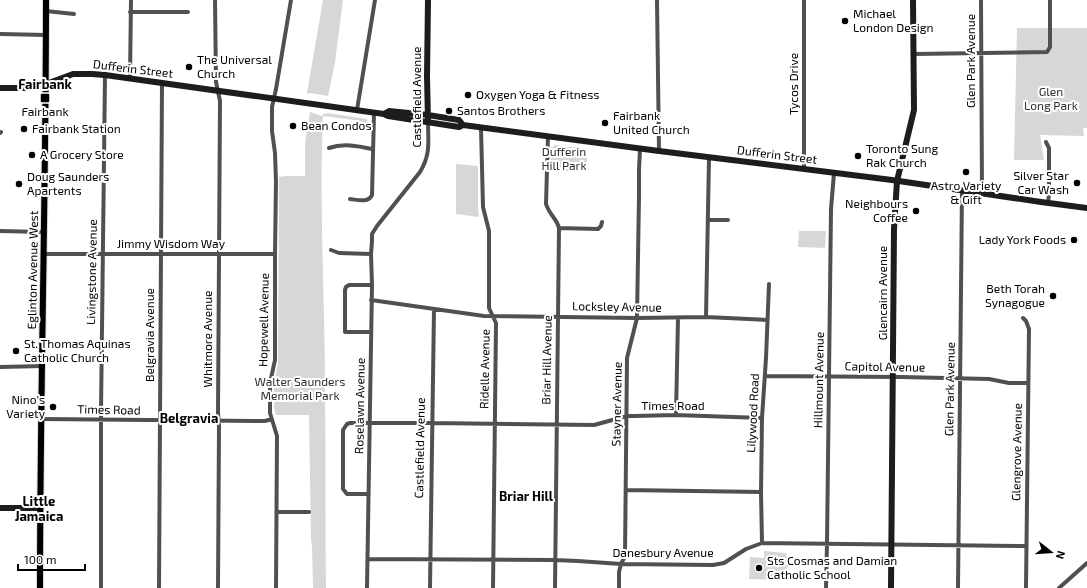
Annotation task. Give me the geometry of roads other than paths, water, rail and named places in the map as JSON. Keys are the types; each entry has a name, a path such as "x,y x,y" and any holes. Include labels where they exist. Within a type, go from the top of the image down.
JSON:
{"main road":[{"name":"Eglinton Avenue West","path":"40,588 46,0"},
{"name":"Castlefield Avenue","path":"428,0 428,122"},
{"name":"Glencairn Avenue","path":"891,588 894,377 894,229 898,181 914,110 914,0"},
{"name":"Dufferin Street","path":"0,88 32,88 73,74 105,75 357,110 459,127 463,125 709,158 804,168 1087,208"},
{"name":"Dufferin Street","path":"384,114 389,111 428,115 459,120 463,125"},
{"path":"0,508 40,508"}],"street":[{"path":"130,0 130,78"},
{"name":"Whitmore Avenue","path":"215,0 216,82 220,101 218,588"},
{"name":"Hopewell Avenue","path":"276,588 277,436 276,429 270,415 270,383 275,360 276,177 272,131 272,107 290,0"},
{"path":"357,110 375,0"},
{"path":"657,0 659,151"},
{"name":"Tycos Drive","path":"804,0 804,168"},
{"name":"Glen Park Avenue","path":"981,0 982,193"},
{"path":"914,54 1047,52 1050,47 1050,0"},
{"path":"46,11 74,14"},
{"path":"130,12 188,12"},
{"path":"0,34 46,34"},
{"name":"Livingstone Avenue","path":"101,588 102,253 105,75"},
{"name":"Belgravia Avenue","path":"159,588 162,83"},
{"path":"350,199 367,200 372,194 374,113"},
{"name":"Castlefield Avenue","path":"377,226 420,172 425,163 428,153 428,122"},
{"name":"Ridelle Avenue","path":"482,128 482,207 489,231 489,308 496,323 493,588"},
{"path":"548,136 546,204 548,211 558,223 560,228 598,229 602,222"},
{"path":"1046,142 1048,148 1048,203"},
{"path":"329,148 337,145 372,149"},
{"name":"Stayner Avenue","path":"619,588 619,574 621,564 625,556 628,358 638,318 640,149"},
{"path":"706,317 709,158"},
{"name":"Hillmount Avenue","path":"826,588 831,209 834,173"},
{"name":"Glen Park Avenue","path":"958,588 962,190"},
{"path":"708,220 728,220"},
{"name":"Roselawn Avenue","path":"367,588 372,285 371,254 372,234 377,226"},
{"name":"Briar Hill Avenue","path":"555,588 556,424 560,228"},
{"path":"0,231 44,232"},
{"path":"331,250 339,253 371,254"},
{"name":"Jimmy Wisdom Way","path":"44,254 275,254"},
{"name":"Lilywood Road","path":"762,543 762,418 768,284"},
{"path":"371,332 345,332 345,288 348,285 372,285"},
{"name":"Locksley Avenue","path":"371,300 484,316 638,318 706,317 767,320"},
{"name":"Castlefield Avenue","path":"430,588 431,423 434,309"},
{"path":"676,416 678,318"},
{"name":"Glengrove Avenue","path":"1023,318 1029,329 1026,588"},
{"path":"0,367 42,366"},
{"name":"Capitol Avenue","path":"765,376 989,379 1009,383 1028,383"},
{"name":"Times Road","path":"368,494 347,494 343,489 344,430 347,424 431,423 594,425 627,416 762,418"},
{"name":"Times Road","path":"42,419 219,421 272,420"},
{"path":"626,490 761,492"},
{"path":"277,512 309,512"},
{"name":"Danesbury Avenue","path":"368,559 555,560 621,564 713,565 724,562 746,549 762,543 1026,546"},
{"path":"1059,588 1087,563"}],"place":[{"name":"Michael London Design","path":"845,21"},
{"name":"The Universal Church","path":"189,67"},
{"name":"Oxygen Yoga & Fitness","path":"468,95"},
{"name":"Fairbank","path":"45,98"},
{"name":"Santos Brothers","path":"449,111"},
{"name":"Fairbank United Church","path":"605,123"},
{"name":"Bean Condos","path":"293,126"},
{"name":"Fairbank Station","path":"24,129"},
{"name":"A Grocery Store","path":"32,155"},
{"name":"Toronto Sung Rak Church","path":"858,156"},
{"name":"Astro Variety & Gift","path":"966,172"},
{"name":"Silver Star Car Wash","path":"1077,183"},
{"name":"Doug Saunders Apartents","path":"19,184"},
{"name":"Neighbours Coffee","path":"916,211"},
{"name":"Lady York Foods","path":"1074,240"},
{"name":"Beth Torah Synagogue","path":"1053,296"},
{"name":"St. Thomas Aquinas Catholic Church","path":"16,351"},
{"name":"Nino's Variety","path":"53,407"},
{"name":"Sts Cosmas and Damian Catholic School","path":"759,568"}],"district":[{"name":"Fairbank","path":"45,84"},
{"name":"Belgravia","path":"189,418"},
{"name":"Briar Hill","path":"526,496"},
{"name":"Little Jamaica","path":"39,508"}],"park label":[{"name":"Glen Long Park","path":"1051,99"},
{"name":"Dufferin Hill Park","path":"564,159"},
{"name":"Walter Saunders Memorial Park","path":"300,389"}]}
